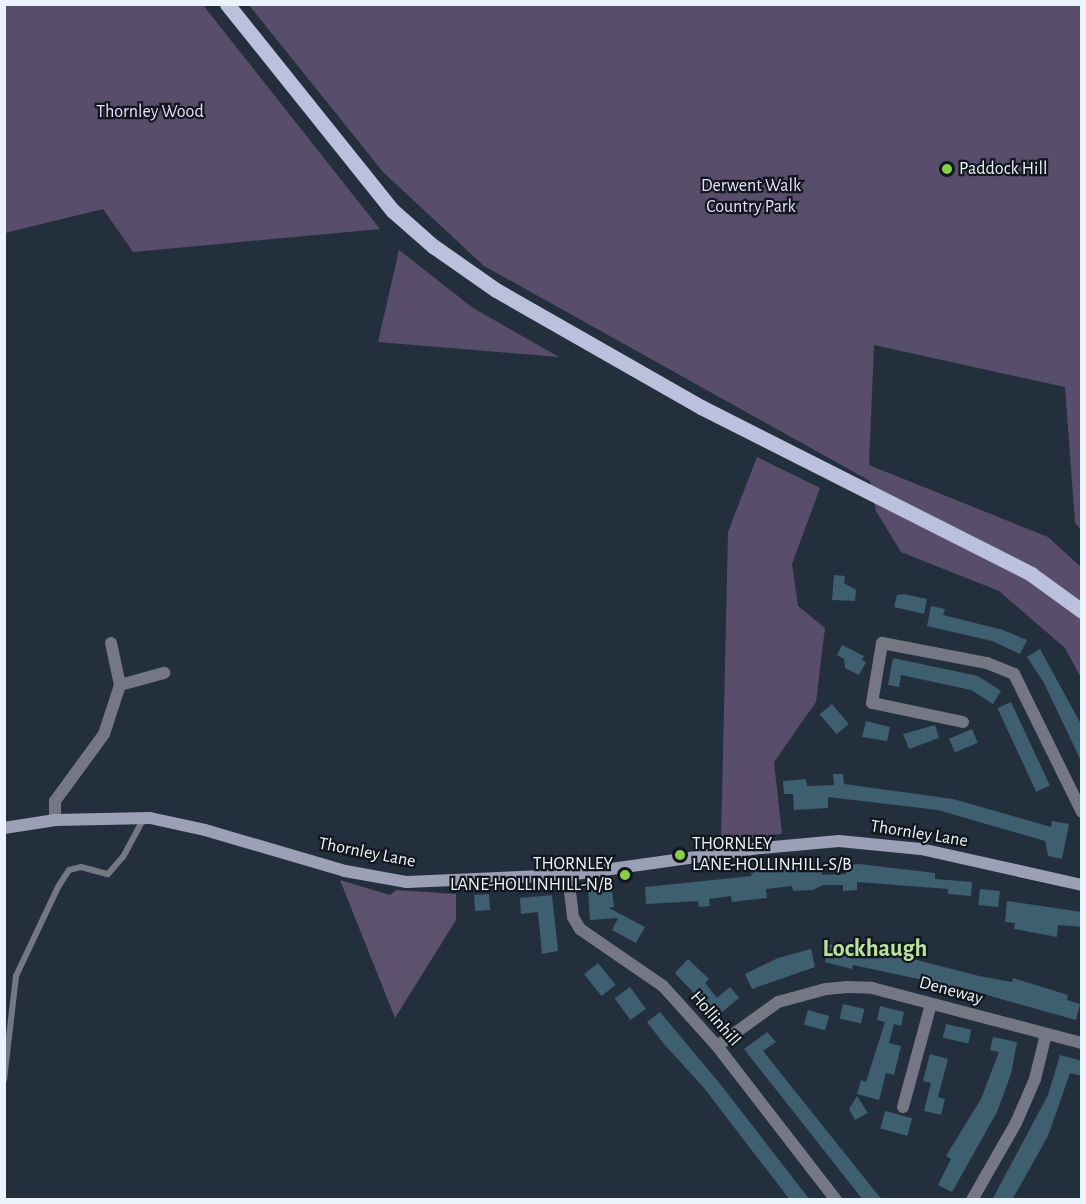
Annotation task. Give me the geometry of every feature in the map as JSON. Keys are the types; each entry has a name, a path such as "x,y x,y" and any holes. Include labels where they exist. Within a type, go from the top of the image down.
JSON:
{"main road":[{"path":"227,4 392,210 432,246 496,290 701,407 1031,574 1082,611"}],"street":[{"path":"55,820 55,801 104,734 120,685 111,643"},
{"path":"963,722 872,703 882,643 987,663 1014,674 1082,813"},
{"path":"120,685 164,673"},
{"name":"Thornley Lane","path":"4,828 55,820 144,818 205,830 345,871 407,882 567,875 761,848 838,841 921,849 1082,885"},
{"name":"Hollinhill","path":"567,875 573,917 580,929 663,986 717,1046 836,1200"},
{"name":"Deneway","path":"717,1046 778,1002 826,989 872,988 1082,1043"},
{"path":"903,1107 931,1004"},
{"path":"972,1200 1016,1124 1035,1079 1046,1034"}],"lane":[{"path":"4,1080 16,975 58,886 69,870 81,867 108,874 123,857 144,818"}],"shaded area":[{"path":"340,880 390,895 396,890 456,894 456,920 395,1018"}],"green space":[{"name":"Thornley Wood","path":"4,5 203,5 380,229 133,252 103,209 5,233"},
{"name":"Derwent Walk Country Park","path":"249,5 1081,5 1081,530 1075,523 1065,387 874,345 869,465 1048,537 1081,567 1081,678 1065,648 999,591 901,552 876,511 870,481 484,266 383,172"},
{"path":"399,250 473,308 559,357 378,342"},
{"path":"757,457 820,488 792,564 798,606 825,628 816,702 774,762 782,834 721,841 728,532"}],"building":[{"path":"834,575 845,576 844,583 856,590 855,601 832,600"},
{"path":"904,594 927,599 924,614 894,607 897,595"},
{"path":"931,606 945,609 943,615 1003,630 1027,640 1020,654 992,641 927,626"},
{"path":"842,645 864,656 862,660 866,662 859,675 845,668 844,659 837,655"},
{"path":"1040,649 1082,726 1082,763 1044,683 1027,657"},
{"path":"893,658 978,676 1001,691 993,704 971,690 901,675 899,687 888,685"},
{"path":"1011,702 1050,785 1036,792 997,708"},
{"path":"832,704 849,724 836,734 820,714"},
{"path":"866,721 890,727 887,741 862,737"},
{"path":"935,725 939,738 909,749 903,734"},
{"path":"972,729 978,743 955,753 949,739"},
{"path":"833,774 843,774 844,784 953,799 1051,827 1052,821 1069,824 1062,859 1048,856 1045,841 938,810 828,797 828,808 794,810 793,794 784,794 783,781 806,779 807,786 834,785"},
{"path":"859,864 935,873 935,879 972,882 971,896 948,894 948,889 857,882 857,890 843,891 843,885 823,885 813,890 793,891 792,886 766,889 767,898 732,902 731,896 709,899 710,906 699,907 698,901 646,904 645,887 752,876 751,873 792,867 822,869 822,875 846,874 846,865"},
{"path":"980,889 1000,891 998,907 978,905"},
{"path":"612,890 614,907 609,908 645,927 636,943 612,930 618,918 590,920 588,891"},
{"path":"489,894 490,910 475,911 474,895"},
{"path":"552,895 558,951 542,954 538,912 521,914 520,898"},
{"path":"1007,901 1082,912 1082,927 1058,925 1057,937 1014,929 1015,923 1005,922"},
{"path":"829,944 867,954 868,949 979,976 1012,982 1013,978 1068,995 1067,1000 1080,1004 1076,1020 965,989 853,965 852,969 825,962"},
{"path":"811,949 815,967 752,989 745,974 778,958"},
{"path":"688,959 709,979 705,983 717,998 730,987 739,998 716,1017 675,973"},
{"path":"598,963 616,985 602,996 584,974"},
{"path":"630,987 646,1009 630,1020 615,998"},
{"path":"843,1004 864,1009 861,1024 840,1019"},
{"path":"880,1006 904,1012 901,1026 894,1024 889,1043 901,1046 894,1075 886,1073 879,1100 857,1094 861,1080 866,1082 885,1022 877,1020"},
{"path":"808,1010 829,1016 825,1030 804,1024"},
{"path":"660,1012 721,1085 810,1200 790,1200 704,1088 664,1044 647,1022"},
{"path":"946,1024 971,1030 968,1043 943,1038"},
{"path":"767,1032 776,1042 763,1051 882,1200 863,1200 744,1049"},
{"path":"993,1037 1017,1042 1011,1074 997,1112 952,1192 938,1185 951,1159 946,1156 981,1099 999,1052 990,1050"},
{"path":"930,1054 948,1059 938,1097 945,1099 941,1115 924,1111 931,1083 923,1081"},
{"path":"1060,1055 1082,1061 1082,1076 1070,1073 1048,1136 1012,1200 992,1200 1048,1095"},
{"path":"857,1096 868,1113 855,1120 849,1109"},
{"path":"885,1111 912,1118 907,1136 880,1128"}],"place":[{"name":"Paddock Hill","path":"947,169"},
{"name":"THORNLEY LANE-HOLLINHILL-S/B","path":"680,855"},
{"name":"THORNLEY LANE-HOLLINHILL-N/B","path":"625,875"}],"district":[{"name":"Lockhaugh","path":"875,950"}]}
